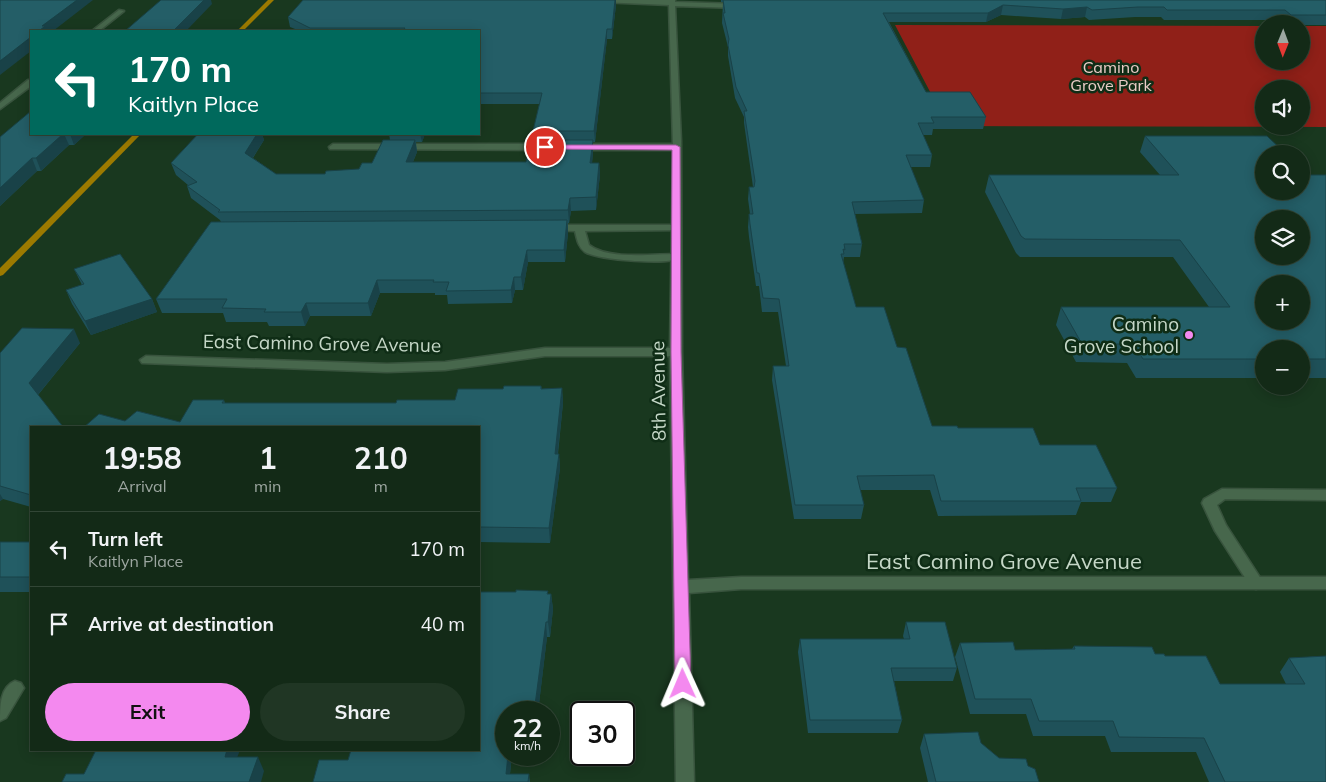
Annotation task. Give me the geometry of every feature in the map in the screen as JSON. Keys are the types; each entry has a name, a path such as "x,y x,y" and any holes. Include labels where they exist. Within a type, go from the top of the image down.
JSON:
{"street":[{"path":"588,0 672,1 697,6 752,6"},
{"name":"8th Avenue","path":"672,1 676,147 676,352 685,782"},
{"path":"96,30 121,11"},
{"path":"0,108 30,83"},
{"path":"332,147 552,147"},
{"path":"572,147 676,147"},
{"path":"540,228 676,228"},
{"path":"579,228 585,247 590,252 608,256 676,257"},
{"name":"East Camino Grove Avenue","path":"146,360 387,368 445,366 545,352 676,352"},
{"path":"1256,583 1220,526 1209,503 1222,494 1326,495"},
{"name":"East Camino Grove Avenue","path":"681,587 741,583 1326,583"},
{"path":"0,712 15,688"}],"green space":[{"name":"Camino Grove Park","path":"895,25 1255,26 1255,70 1310,70 1310,26 1326,26 1326,127 1310,127 1310,80 1255,80 1255,127 948,126"}],"building":[{"path":"0,0 77,0 42,26 45,26 40,30 30,30 30,38 0,61"},
{"path":"161,0 204,0 174,30 126,30"},
{"path":"303,0 615,0 612,29 607,29 594,131 533,131 542,93 480,93 480,30 310,28 288,17"},
{"path":"723,0 1326,0 1326,15 1291,15 1285,10 1167,10 1164,7 1138,7 1092,10 1087,7 1063,9 1003,5 988,13 883,13 926,92 970,92 986,117 931,117 934,123 918,123 932,155 906,155 924,200 852,202 862,244 844,244 844,254 841,254 856,307 884,307 897,347 906,348 932,426 1033,428 1040,445 1096,445 1117,488 1076,488 1081,501 941,501 934,475 857,476 864,505 795,505 773,366 789,366 779,299 763,298 759,273 757,273 749,214 753,214 749,187 754,187 755,181 744,111 747,111 736,87 723,13 725,13"},
{"path":"30,112 30,135 62,135 36,158 32,158 0,188 0,137"},
{"path":"197,135 256,135 245,153 276,174 325,174 326,171 359,169 362,163 372,163 383,140 415,140 406,162 526,162 531,140 593,140 590,163 599,163 596,197 570,198 568,210 218,212 220,210 187,186 197,182 171,163"},
{"path":"1145,136 1267,136 1276,145 1255,145 1255,200 1310,200 1310,175 1326,175 1326,359 1310,359 1310,340 1255,340 1255,359 1143,359 1134,344 1082,344 1061,307 1230,307 1180,240 1025,239 1021,236 989,175 1179,175"},
{"path":"567,220 564,250 527,250 521,277 514,277 511,290 446,291 449,282 433,282 434,280 377,280 368,303 306,303 301,312 264,312 266,309 222,308 227,299 156,299 211,222"},
{"path":"120,254 152,299 85,321 66,290 84,284 74,269"},
{"path":"22,328 74,329 29,383 62,426 30,426 30,495 0,486 0,353"},
{"path":"504,386 541,386 541,389 562,388 555,454 559,454 549,528 480,527 480,426 85,426 99,414 125,421 137,411 180,422 193,400 224,400 222,403 396,403 397,400 455,400 458,389 503,389"},
{"path":"0,542 30,542 30,577 0,577"},
{"path":"516,590 548,591 547,594 551,594 536,701 495,701 495,766 507,766 506,774 529,774 528,782 313,782 319,760 348,760 351,751 480,751 480,592 516,592"},
{"path":"906,622 945,622 957,668 891,668 902,720 810,720 800,639 910,639"},
{"path":"1013,642 1015,650 1075,649 1074,646 1152,647 1155,654 1164,654 1165,656 1206,656 1220,684 1305,684 1289,658 1326,656 1326,782 1225,782 1204,738 1119,737 1113,721 1039,721 1031,699 975,699 960,643"},
{"path":"978,732 981,743 999,758 1026,759 1028,766 1035,769 1039,782 936,782 924,734"},
{"path":"96,751 227,751 225,757 258,757 249,782 62,782 66,774 84,774"}],"waterway":[{"path":"241,30 271,0"},
{"path":"0,273 137,135"}],"place":[{"name":"Camino Grove School","path":"1189,335"}],"route":[{"path":"545,147 676,147 676,352 683,684"}]}
